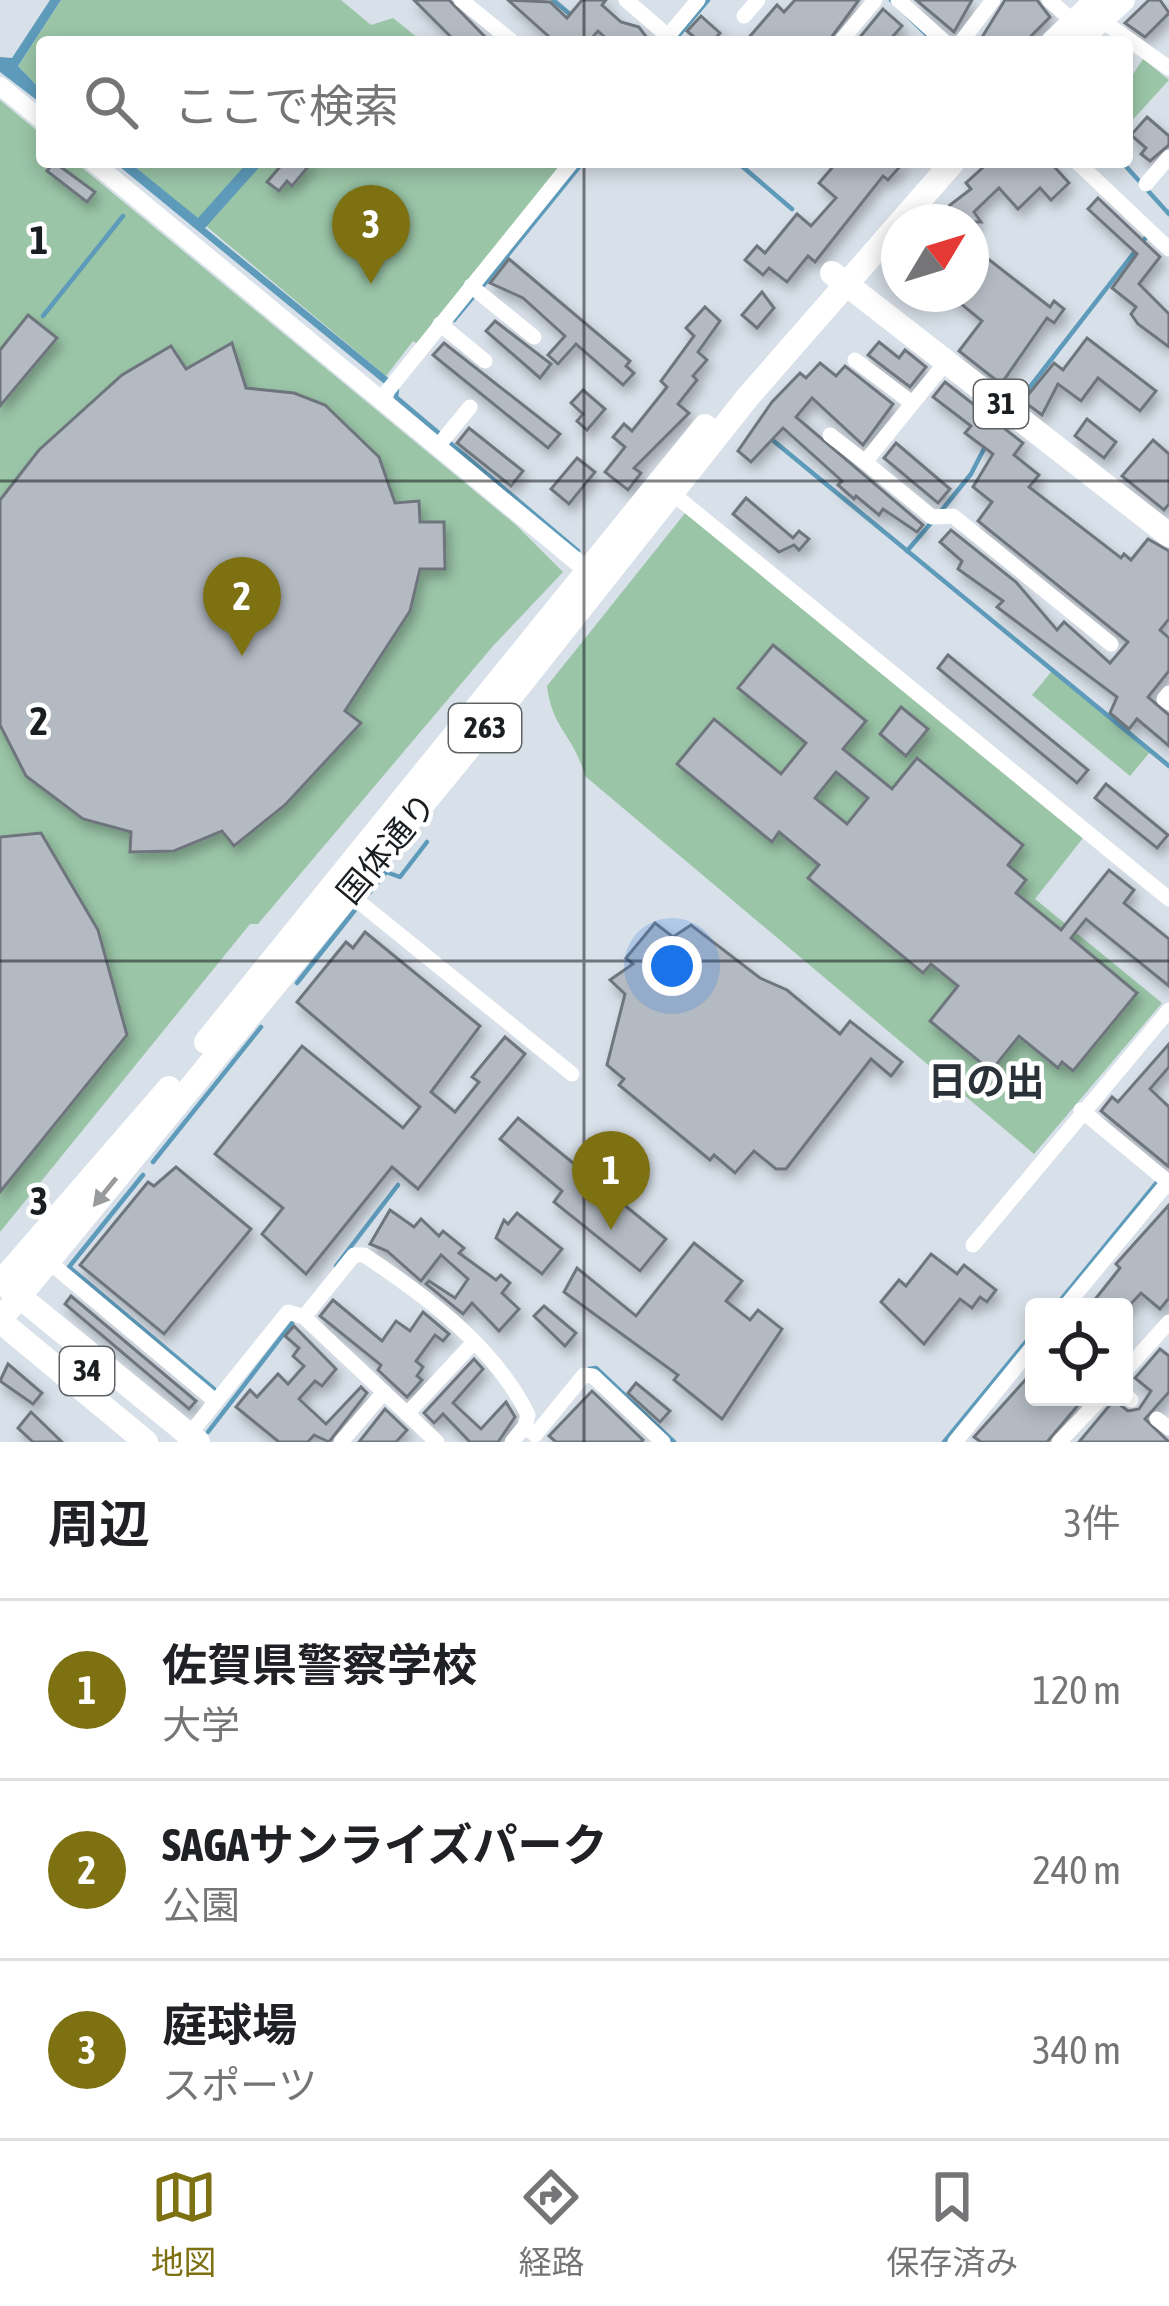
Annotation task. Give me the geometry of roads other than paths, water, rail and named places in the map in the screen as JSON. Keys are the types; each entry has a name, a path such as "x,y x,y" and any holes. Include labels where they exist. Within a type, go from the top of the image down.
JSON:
{"main road":[{"path":"1076,32 1099,10 1123,0"},
{"name":"国体通り","path":"3,1300 110,1150 160,1100 588,572 930,168"},
{"name":"国体通り","path":"3,1300 48,1261 672,493 838,278 947,168"},
{"name":"31","path":"838,278 1169,535"},
{"path":"3,1300 186,1440"},
{"name":"34","path":"3,1300 146,1442"},
{"path":"0,1341 121,1442"}],"street":[{"path":"461,0 505,36"},
{"path":"626,0 663,36"},
{"path":"668,36 698,0"},
{"path":"744,16 758,0"},
{"path":"845,36 875,0"},
{"path":"898,0 938,36"},
{"path":"966,36 993,0"},
{"path":"1049,0 1076,32"},
{"path":"1099,10 1130,36"},
{"path":"1133,38 1169,68"},
{"path":"0,86 36,115"},
{"path":"1146,184 1169,157"},
{"path":"101,168 388,390 438,446 588,572"},
{"path":"388,390 476,290 568,168"},
{"path":"1083,168 1169,249"},
{"path":"476,290 533,338"},
{"path":"445,328 485,361"},
{"path":"855,360 912,403"},
{"path":"865,462 946,362"},
{"path":"438,446 470,407"},
{"path":"830,435 935,519 953,516 1111,644"},
{"path":"672,493 1169,899"},
{"path":"1169,693 1164,699 1169,703"},
{"path":"348,893 572,1074"},
{"path":"973,1246 1169,1010"},
{"path":"1072,1298 1165,1179 1082,1110"},
{"path":"304,1317 354,1255 364,1255 453,1320 514,1388 532,1433"},
{"path":"48,1261 214,1400"},
{"path":"186,1440 288,1312 304,1317 437,1442"},
{"path":"1133,1362 1169,1322"},
{"path":"407,1414 473,1342"},
{"path":"957,1441 1025,1356"},
{"path":"512,1442 532,1433 584,1376 592,1376 663,1442"},
{"path":"341,1442 384,1392"},
{"path":"1059,1442 1093,1406"}],"water":[{"path":"50,0 61,0 18,66 36,85 36,99 0,72 0,57 12,58"},
{"path":"121,168 136,168 198,218 243,168 259,168 205,228 397,385 393,391"}],"waterway":[{"path":"553,0 571,15"},
{"path":"678,36 708,0"},
{"path":"891,0 928,36"},
{"path":"481,288 578,168"},
{"path":"744,168 792,209"},
{"path":"1127,168 1169,214"},
{"path":"43,316 123,216"},
{"path":"1016,405 1147,236"},
{"path":"454,320 473,297"},
{"path":"397,390 396,397 441,435"},
{"path":"770,438 1169,766"},
{"path":"450,443 578,551"},
{"path":"942,510 971,474 986,445"},
{"path":"907,551 931,523"},
{"path":"370,892 386,872 400,877 427,842"},
{"path":"297,983 355,910"},
{"path":"153,1162 261,1027"},
{"path":"143,1175 69,1267 214,1389"},
{"path":"1062,1298 1158,1181"},
{"path":"336,1266 398,1185"},
{"path":"208,1432 292,1323"},
{"path":"944,1442 1025,1343"},
{"path":"589,1369 596,1368 674,1442"}],"place":[{"name":"庭球場","path":"371,284"},
{"name":"SAGAサンライズパーク","path":"242,656"},
{"name":"佐賀県警察学校","path":"611,1230"}],"district":[{"name":"日の出","path":"986,1081"}]}
